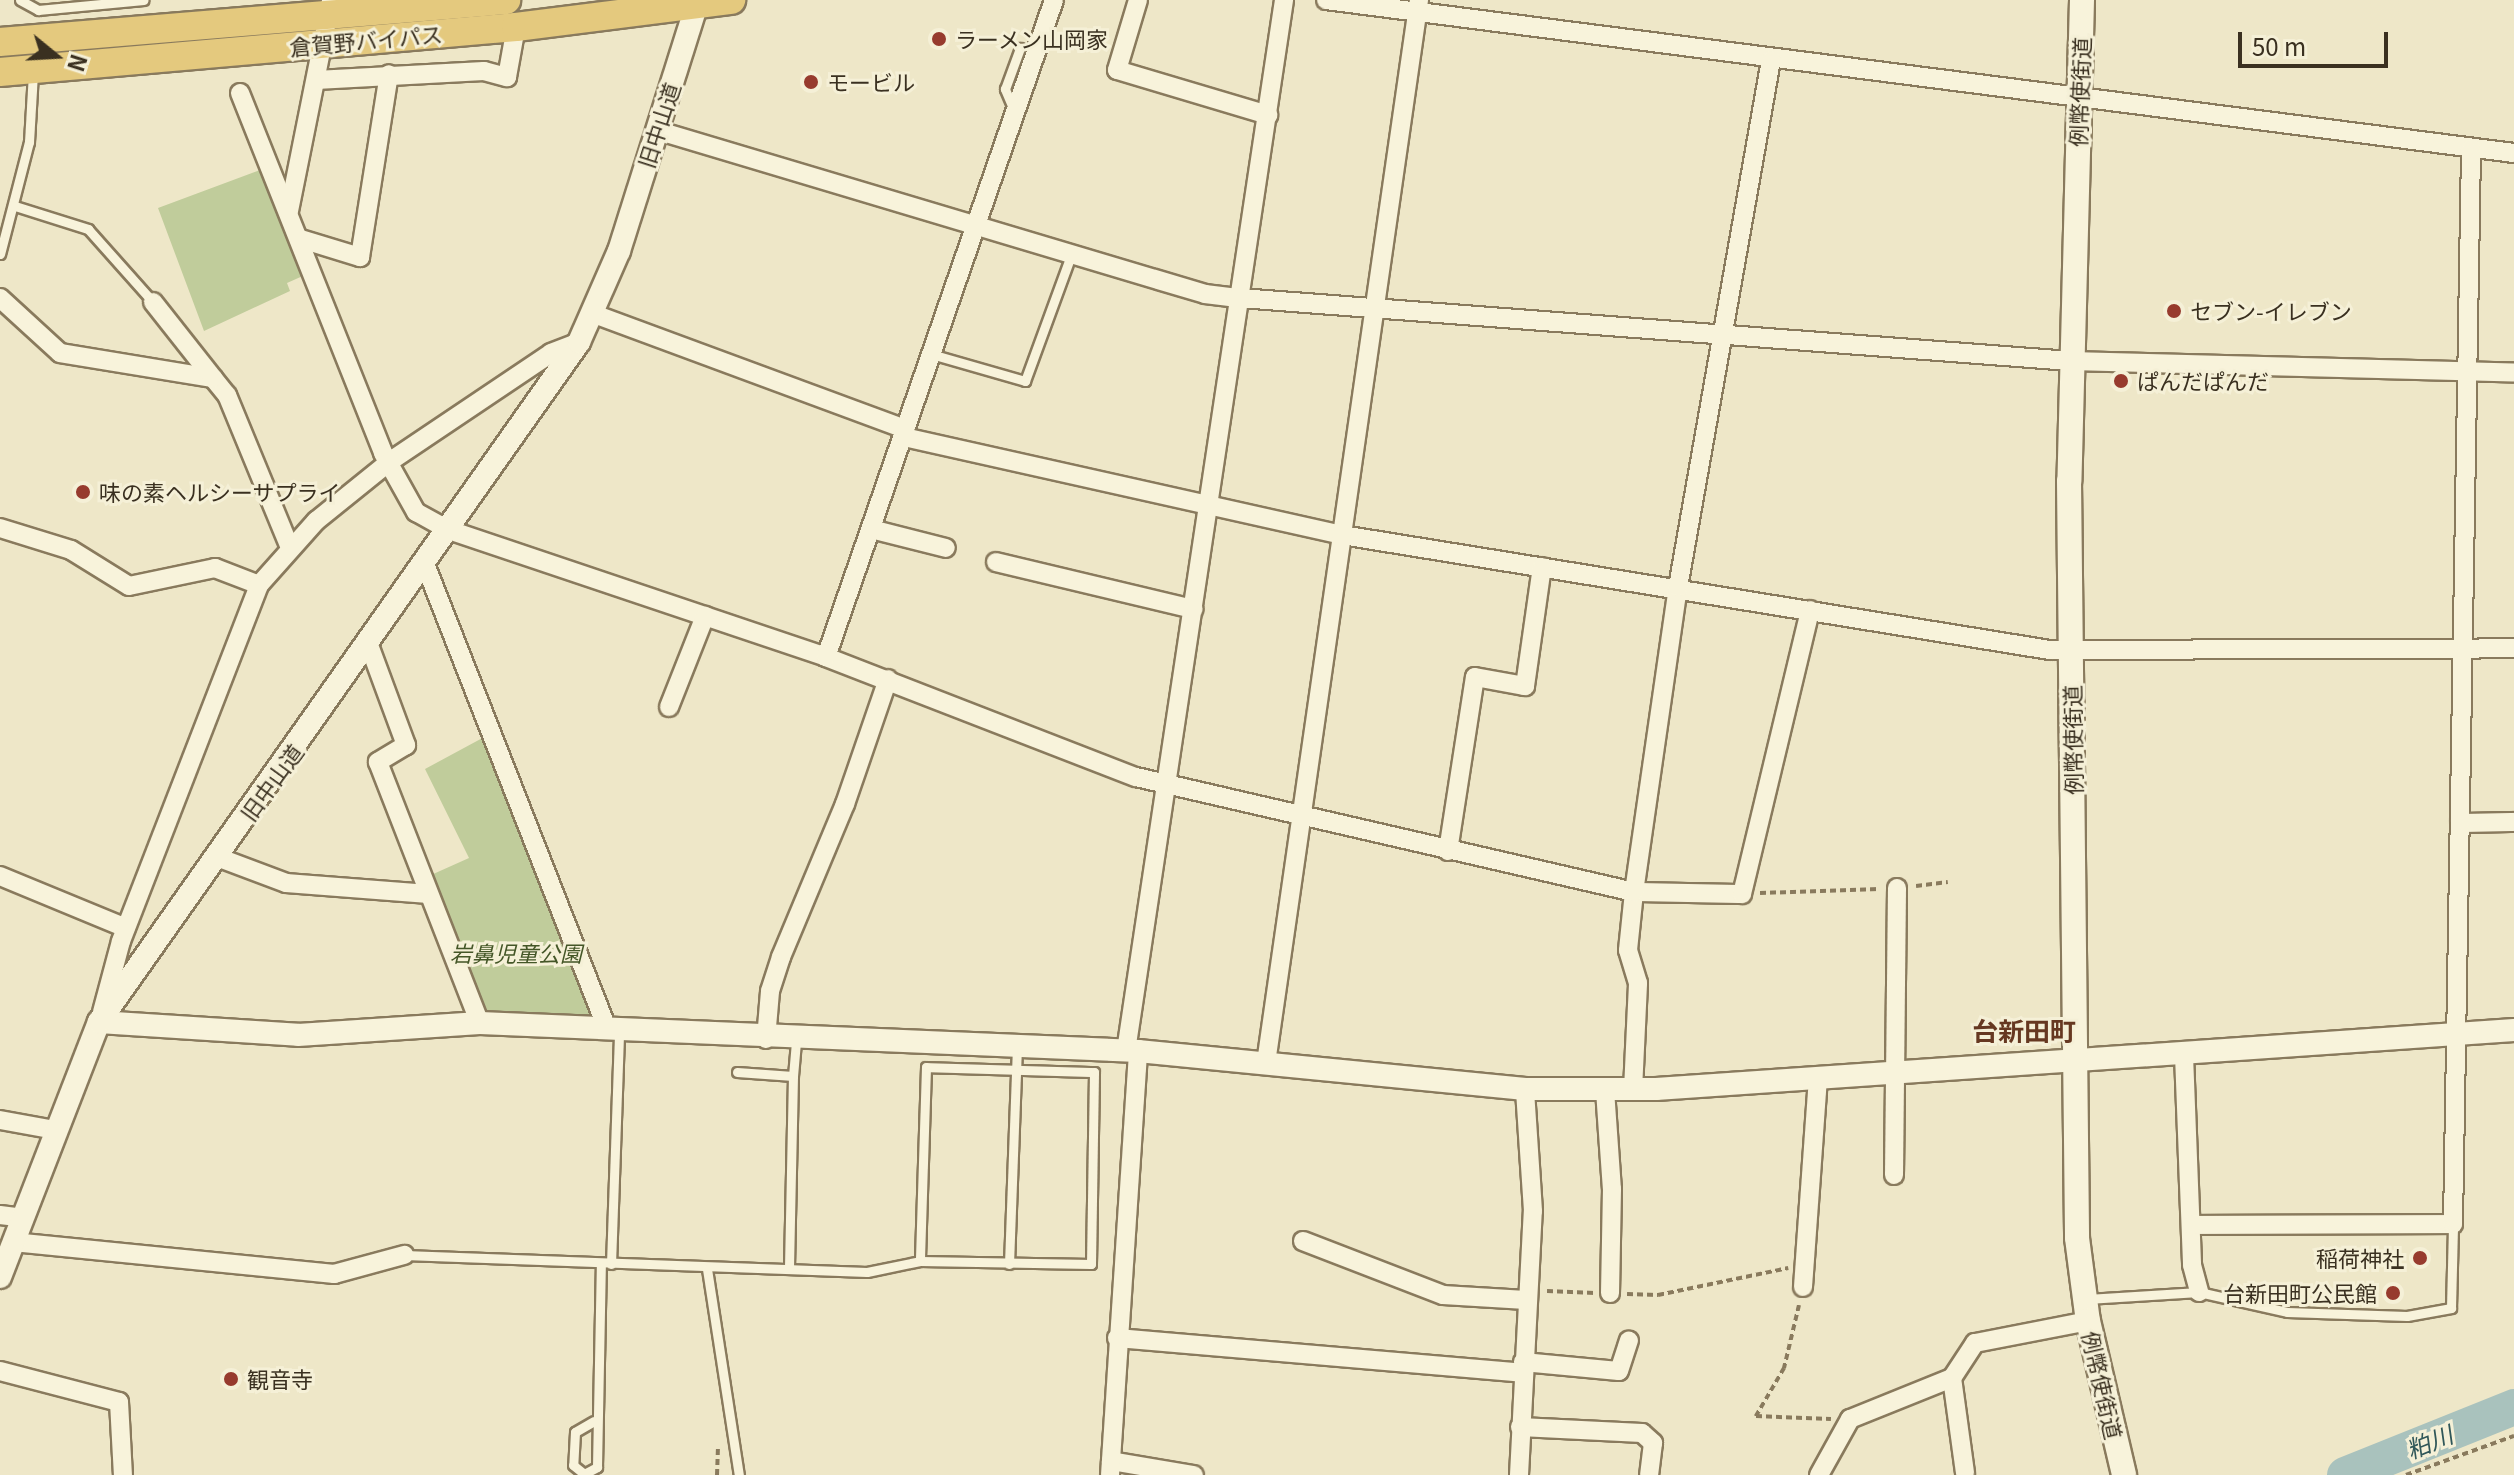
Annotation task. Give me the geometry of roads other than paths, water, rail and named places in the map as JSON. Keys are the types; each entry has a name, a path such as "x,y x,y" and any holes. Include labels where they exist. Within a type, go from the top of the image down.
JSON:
{"highway":[{"name":"倉賀野バイパス","path":"0,42 330,8 506,0"},
{"name":"倉賀野バイパス","path":"0,72 516,27 731,0"}],"main road":[{"name":"例幣使街道","path":"2082,0 2070,361 2077,1238 2086,1310 2124,1475"}],"street":[{"path":"826,657 973,226 1054,0"},
{"path":"1138,0 1117,70 1268,115"},
{"path":"1194,1475 1110,1468 1132,1051 1207,509 1284,0"},
{"path":"1326,0 1418,7 1771,60 2078,96 2514,153"},
{"name":"旧中山道","path":"0,1277 99,1022 369,645 579,342 594,314 619,251 698,4"},
{"path":"1266,1063 1418,7"},
{"path":"289,211 330,8"},
{"path":"316,80 484,71 507,77 516,27"},
{"path":"1633,1090 1638,983 1628,950 1634,892 1678,587 1725,335 1771,60"},
{"path":"301,239 360,257 389,74"},
{"path":"240,93 389,462 416,512 449,530 888,679 1167,788 1634,892 1742,894 1810,610"},
{"path":"656,130 1205,294 2070,361 2514,373"},
{"path":"2192,1225 2453,1224 2471,148"},
{"path":"0,298 60,353 213,378"},
{"path":"153,302 227,395 290,548"},
{"path":"594,314 904,433 1207,509 1342,535 2071,650 2514,648"},
{"path":"579,342 551,353 389,462 290,548 259,585 126,928 99,1022 298,1035 480,1023 796,1040 1017,1058 1132,1051 1525,1089 1605,1090 2184,1055 2514,1030"},
{"path":"0,528 71,550 129,586 215,568 259,585"},
{"path":"871,529 946,548"},
{"path":"996,562 1193,609"},
{"path":"425,564 613,1029"},
{"path":"1448,851 1475,677 1525,686 1542,567"},
{"path":"669,707 705,616"},
{"path":"369,645 406,745 378,762 480,1023"},
{"path":"766,1039 781,957 845,804 888,679"},
{"path":"2460,823 2514,822"},
{"path":"217,857 286,883 429,894"},
{"path":"0,876 126,928"},
{"path":"1894,1175 1897,888"},
{"path":"2184,1055 2192,1225 2199,1292"},
{"path":"1803,1287 1818,1078"},
{"path":"1519,1475 1522,1367 1533,1211 1525,1089"},
{"path":"1605,1090 1610,1293"},
{"path":"0,1120 55,1130"},
{"path":"0,1215 24,1218"},
{"path":"1303,1241 1443,1295 1526,1295"},
{"path":"13,1242 334,1274 404,1255"},
{"path":"1819,1475 1850,1419 1952,1378 1975,1343 2086,1310"},
{"path":"1117,1338 1619,1371 1629,1341"},
{"path":"0,1371 119,1402 123,1475"},
{"path":"1952,1378 1965,1473"},
{"path":"1520,1427 1642,1433 1653,1443 1649,1475"}],"lane":[{"path":"20,0 38,10 144,0"},
{"path":"1014,111 1005,89 1020,48"},
{"path":"0,254 15,206 29,142 33,69"},
{"path":"15,206 88,229 153,302"},
{"path":"930,353 1025,381 1071,255"},
{"path":"594,1421 575,1432 573,1465 584,1474 597,1467 599,1433 594,1421 606,1264 613,1029"},
{"path":"789,1267 796,1040"},
{"path":"404,1255 707,1269 789,1267 867,1272 920,1261 1091,1264 1094,1072 1017,1058 926,1067 920,1261"},
{"path":"1009,1264 1017,1058"},
{"path":"737,1072 793,1076"},
{"path":"2086,1310 2199,1292 2287,1312 2407,1316 2451,1308 2453,1224"},
{"path":"707,1269 739,1475"}],"waterway":[{"name":"粕川","path":"2345,1475 2514,1407"}],"place":[{"name":"ラーメン山岡家","path":"939,39"},
{"name":"モービル","path":"811,82"},
{"name":"セブン-イレブン","path":"2174,311"},
{"name":"ぱんだぱんだ","path":"2121,381"},
{"name":"味の素ヘルシーサプライ","path":"83,492"},
{"name":"稲荷神社","path":"2420,1258"},
{"name":"台新田町公民館","path":"2393,1293"},
{"name":"観音寺","path":"231,1379"}],"district":[{"name":"台新田町","path":"2024,1030"}],"park label":[{"name":"岩鼻児童公園","path":"516,953"}]}
